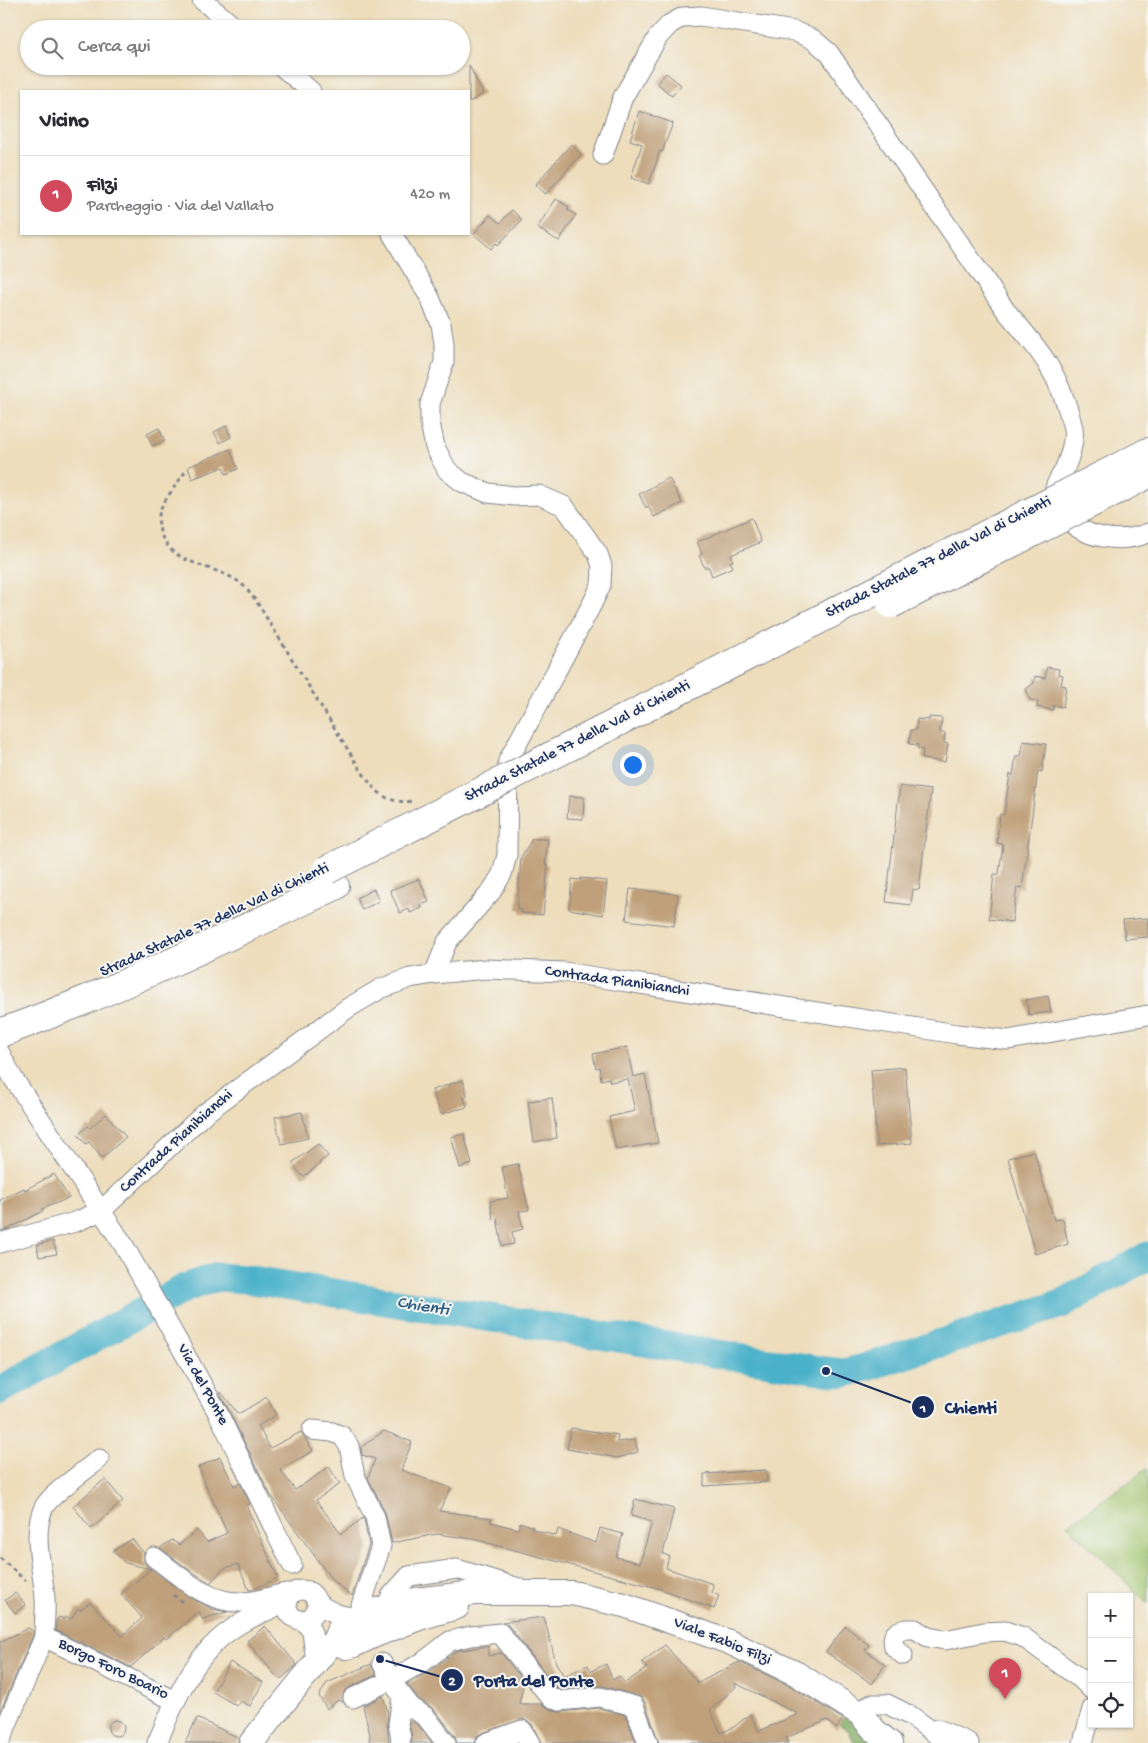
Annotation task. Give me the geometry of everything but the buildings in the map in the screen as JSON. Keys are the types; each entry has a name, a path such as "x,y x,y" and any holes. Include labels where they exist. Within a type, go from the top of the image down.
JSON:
{"highway":[{"name":"Strada Statale 77 della Val di Chienti","path":"0,1033 59,1012 195,952 335,886 1119,478 1148,452"},
{"name":"Strada Statale 77 della Val di Chienti","path":"0,1013 47,996 144,955 327,870 1119,478 1148,474"}],"main road":[{"name":"Viale Fabio Filzi","path":"370,1612 415,1600 475,1593 572,1593 624,1605 729,1642 797,1674 859,1713 875,1731 890,1743"},
{"name":"Viale Fabio Filzi","path":"336,1640 346,1647 354,1645 377,1647 419,1618 454,1608 532,1593"},
{"path":"251,1743 336,1640 339,1629 370,1612 376,1620 378,1631 377,1647"}],"street":[{"path":"202,0 226,20"},
{"path":"603,155 622,97 658,37 670,24 684,17 701,16 794,31 814,40 829,53 995,296 1034,343 1058,380 1073,430 1070,456 1056,486 1054,497 1059,512 1071,525 1084,532 1099,536 1128,538 1148,533"},
{"path":"292,75 310,90"},
{"path":"393,235 429,296 441,324 444,362 430,404 430,423 435,446 447,470 462,482 488,493 515,496 539,495 564,506 598,554 602,566 601,585 592,604 508,761 507,855 502,874 491,892 448,942 434,974"},
{"name":"Contrada Pianibianchi","path":"101,1211 204,1114 296,1044 348,1008 380,989 410,978 486,969 564,972 957,1034 1008,1040 1148,1015"},
{"name":"Via del Ponte","path":"0,1053 13,1078 123,1244 218,1413 292,1565 300,1604 314,1640 316,1662"},
{"path":"0,1243 75,1222 101,1211"},
{"path":"154,1557 202,1592 227,1602 253,1601 287,1593 300,1604 344,1617 370,1612 381,1546 375,1517 355,1476 349,1446 342,1436 332,1432 312,1430"},
{"path":"44,1637 45,1598 38,1540 44,1506 99,1459"},
{"path":"157,1743 175,1701 194,1669 212,1646 232,1628 244,1621 278,1607 300,1604"},
{"name":"Via del Ponte","path":"300,1604 336,1640"},
{"path":"903,1655 894,1647 893,1640 894,1635 906,1629 915,1629 928,1637 945,1640 984,1632 1005,1631 1023,1637 1088,1686"},
{"path":"353,1698 423,1662 450,1641 471,1636 500,1633 549,1696 559,1700 600,1697 634,1706 648,1743"},
{"name":"Borgo Foro Boario","path":"0,1741 44,1637 175,1701"},
{"path":"377,1647 391,1680 402,1696 411,1707 426,1717 446,1743"},
{"path":"400,1743 401,1738 398,1724 402,1696"},
{"path":"859,1713 871,1704 887,1704 968,1743"},
{"path":"911,1716 948,1743"},
{"path":"1084,1743 1088,1726"},
{"path":"486,1743 522,1730 530,1743"}],"path":[{"path":"184,472 160,509 158,524 162,538 172,550 185,560 222,573 240,582 255,599 358,766 374,788 382,796 392,800 404,802 417,800"}],"green space":[{"path":"1148,1468 1148,1604 1067,1525"},
{"path":"845,1716 875,1743 854,1743 849,1731 839,1724"}],"waterway":[{"name":"Chienti","path":"0,1390 185,1288 217,1277 246,1279 844,1373 1061,1304 1148,1256"}],"place":[{"name":"Chienti","path":"826,1371"},
{"name":"Porta del Ponte","path":"380,1659"},
{"name":"Filzi","path":"1005,1699"}]}
